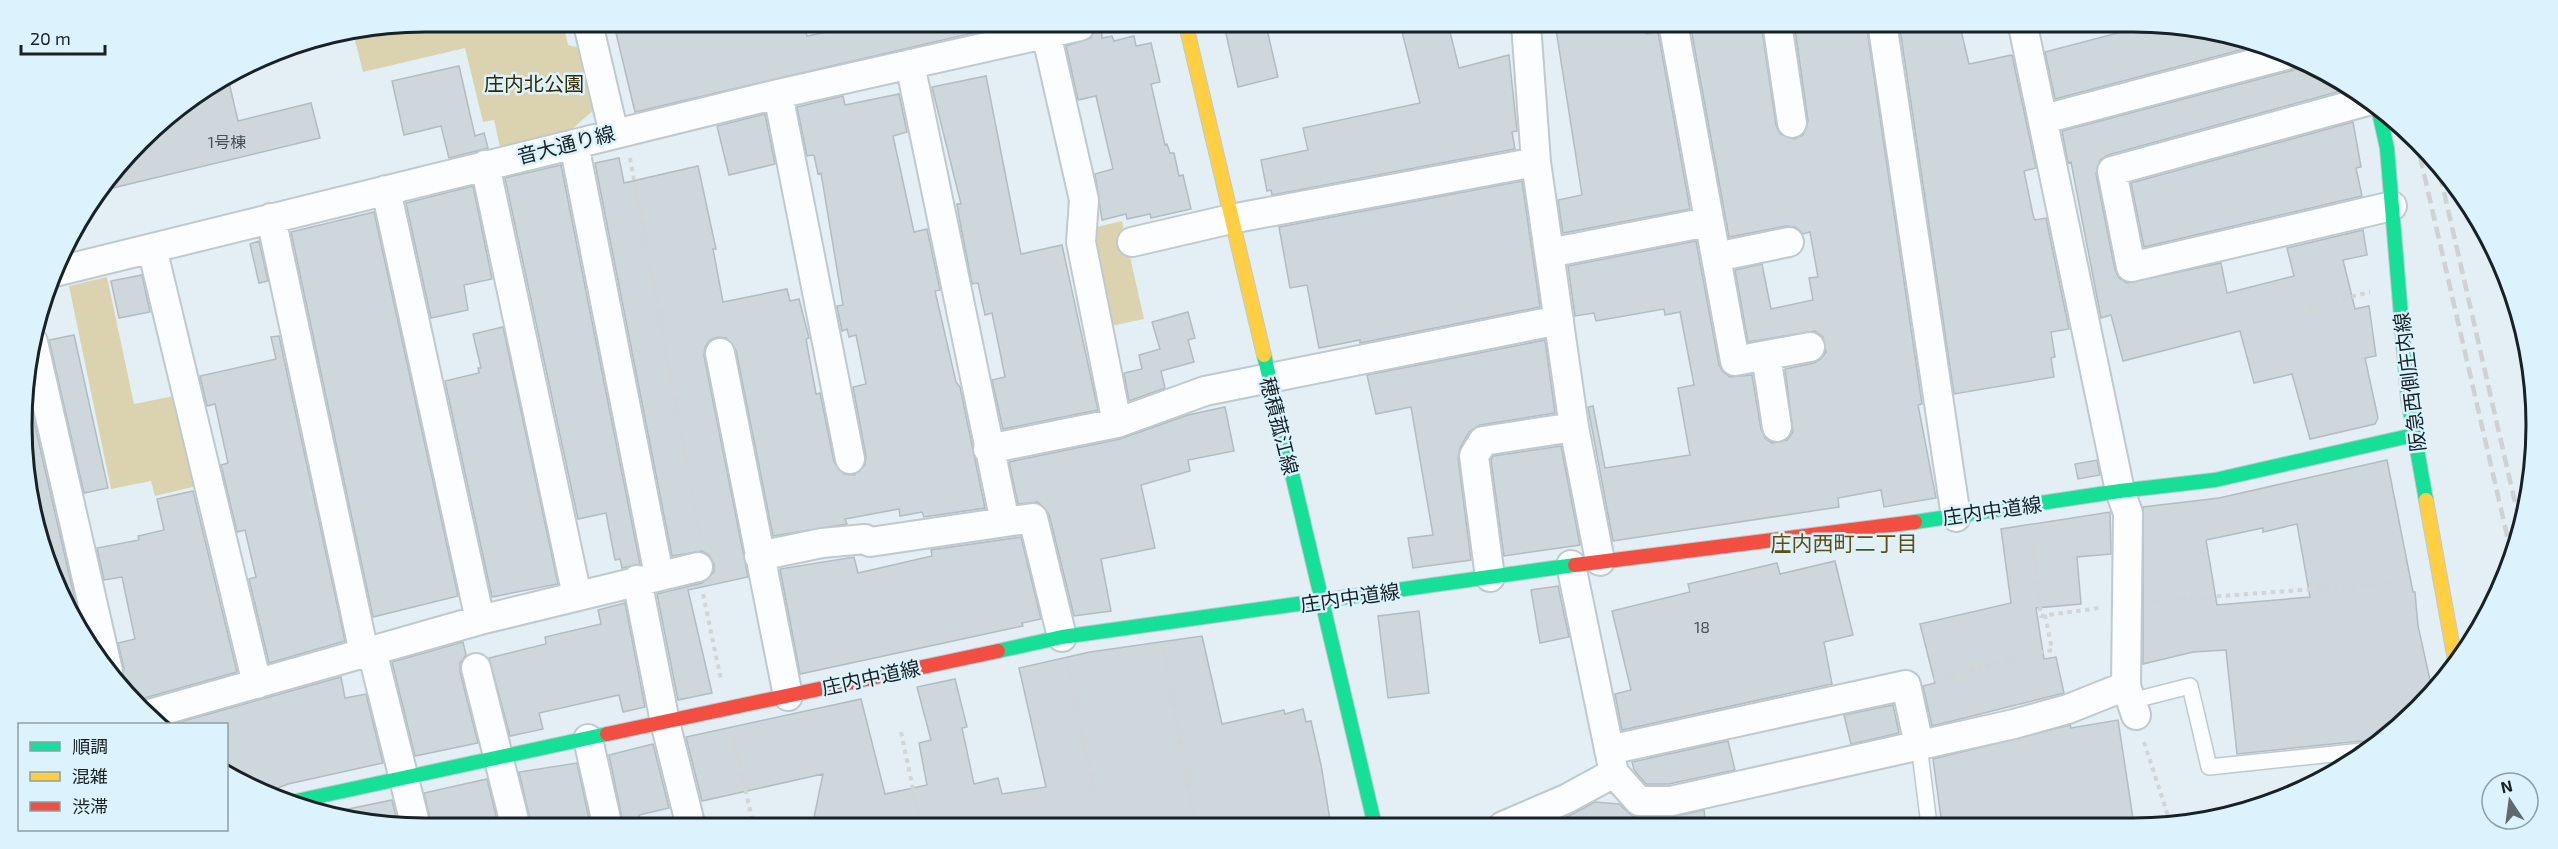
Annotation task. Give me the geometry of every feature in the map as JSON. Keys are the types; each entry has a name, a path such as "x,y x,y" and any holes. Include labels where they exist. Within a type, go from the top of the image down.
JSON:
{"street":[{"path":"590,32 619,132"},
{"name":"音大通り線","path":"63,270 619,132 1051,32"},
{"name":"穂積菰江線","path":"1188,32 1374,818"},
{"path":"1527,32 1536,162 1574,427 1600,561"},
{"path":"1675,32 1735,361 1810,348"},
{"path":"1778,32 1792,123"},
{"path":"1883,32 1956,517"},
{"path":"1571,566 1611,761 1639,801 1671,801 2046,715 2131,701 2128,513 2120,491 2024,32"},
{"path":"1046,33 1084,200 1081,242 1117,423"},
{"path":"2044,119 2276,58"},
{"path":"910,64 988,449 1005,522"},
{"path":"778,94 850,459"},
{"path":"2360,103 2112,171 2131,267 2392,206"},
{"name":"阪急西側庄内線","path":"2381,119 2387,148 2408,399 2454,652"},
{"path":"574,144 648,578 665,722 689,818"},
{"path":"1132,242 1231,219 1536,162"},
{"path":"485,165 577,596"},
{"path":"386,190 480,620"},
{"path":"271,218 368,652 414,818"},
{"path":"1549,253 1708,222"},
{"path":"1716,257 1789,242"},
{"path":"152,248 257,684"},
{"path":"988,449 1117,423 1205,391 1559,320"},
{"path":"720,353 788,696"},
{"path":"1766,355 1777,428"},
{"path":"37,360 103,650"},
{"path":"1490,577 1474,456 1483,441 1574,427"},
{"name":"庄内中道線","path":"317,802 404,778 1062,637 1600,561 1956,517 2120,491 2215,480 2414,435"},
{"path":"759,556 822,543 865,539 870,542 1033,518 1062,637"},
{"path":"157,712 480,620 698,567"},
{"path":"476,668 513,818"},
{"path":"1522,818 1566,800 1611,761 1906,686 1919,745"},
{"path":"588,739 606,818"}],"lane":[{"path":"2131,701 2190,686 2210,766 2350,752"},
{"path":"1919,745 1928,818"}],"path":[{"path":"619,132 704,554 698,567 726,709 752,818"},
{"path":"2308,308 2380,290"},
{"path":"2028,507 2041,616 2128,604 2419,581"},
{"path":"1906,686 2052,650 2045,615"},
{"path":"1159,624 1195,818"},
{"path":"1062,637 1099,818"},
{"path":"2131,701 2168,816"},
{"path":"901,732 919,818"}],"green space":[{"name":"庄内北公園","path":"399,32 565,32 568,45 580,48 595,109 572,129 500,147 494,120 483,122 465,48 363,72 354,38"},
{"path":"1122,221 1144,319 1106,327 1093,269 1097,227"},
{"path":"107,277 134,404 179,395 201,485 155,496 151,481 111,489 69,286"}],"building":[{"path":"806,32 807,36 827,32 977,32 635,112 616,33"},
{"path":"1093,32 1102,32 1102,38 1112,36 1114,41 1134,36 1136,46 1151,43 1160,82 1151,84 1165,145 1167,144 1170,153 1174,153 1179,176 1183,175 1191,209 1151,218 1150,214 1127,219 1126,214 1102,220 1095,174 1113,169 1096,96 1078,100 1066,46 1091,38"},
{"path":"1226,32 1268,32 1278,77 1238,87"},
{"path":"1402,32 1450,32 1459,68 1509,55 1517,131 1512,132 1515,149 1272,195 1271,190 1267,191 1261,160 1308,150 1303,128 1420,103"},
{"path":"1556,32 1646,32 1646,34 1658,32 1690,209 1563,233 1558,200 1582,195"},
{"path":"1692,32 1762,32 1776,125 1780,134 1794,139 1803,135 1808,121 1795,32 1867,32 1922,404 1918,405 1936,498 1884,507 1881,490 1838,498 1839,507 1613,541 1588,407 1593,406 1605,468 1690,455 1678,388 1694,385 1680,312 1665,315 1664,309 1596,321 1594,313 1575,316 1568,266 1696,241 1719,365 1730,377 1752,375 1761,429 1765,438 1772,443 1787,440 1793,432 1785,369 1814,363 1821,359 1826,352 1823,337 1815,331 1748,342 1735,270 1762,264 1771,309 1813,300 1809,278 1818,277 1810,232 1803,234 1795,227 1786,226 1729,237"},
{"path":"1900,32 1961,32 1969,64 2012,55 2036,168 2024,171 2033,215 2035,220 2046,218 2069,329 2051,332 2055,357 2051,358 2054,377 1954,394"},
{"path":"2121,32 2185,35 2247,48 2055,99 2045,52"},
{"path":"459,66 475,136 484,133 488,148 449,158 441,126 404,135 392,81"},
{"path":"2297,67 2341,91 2108,155 2100,160 2096,174 2115,270 2119,278 2127,283 2221,263 2227,293 2294,276 2287,248 2363,230 2367,255 2343,260 2355,309 2369,306 2376,356 2365,358 2378,418 2375,424 2310,439 2292,374 2254,383 2240,331 2123,361 2111,315 2101,318 2071,162 2068,163 2062,131 2294,70"},
{"path":"986,76 1021,254 1062,245 1098,410 1003,429 992,380 1005,377 992,313 985,315 978,283 972,284 957,204 961,204 932,87"},
{"path":"229,83 238,121 311,103 320,138 110,189 129,165 165,129"},
{"path":"899,94 907,132 893,136 914,232 927,229 940,290 935,291 956,382 960,387 985,508 924,517 922,512 900,516 899,509 845,519 847,524 773,536 736,350 726,338 717,337 710,340 705,347 704,356 748,577 688,590 712,693 678,700 657,594 702,583 714,572 714,564 709,555 702,551 672,556 595,163 619,158 624,183 698,166 716,249 713,249 723,302 787,289 790,301 799,299 809,338 806,339 816,394 820,393 834,462 844,474 854,475 865,465 866,456 853,387 866,384 856,335 849,337 847,329 842,331 837,306 843,305 821,173 818,174 814,155 807,156 797,107 843,96 845,105"},
{"path":"765,114 775,164 729,175 717,126"},
{"path":"2353,122 2361,167 2356,168 2362,196 2144,247 2131,183"},
{"path":"561,165 640,564 622,568 620,559 615,560 606,513 578,519 505,178"},
{"path":"1522,181 1540,307 1360,343 1360,340 1319,348 1307,285 1290,288 1279,227"},
{"path":"473,186 492,279 464,285 468,310 431,318 406,203"},
{"path":"374,212 458,596 373,617 291,232"},
{"path":"259,241 268,281 259,283 250,244"},
{"path":"142,275 150,312 119,318 111,281"},
{"path":"1188,312 1195,338 1188,340 1194,362 1161,371 1165,388 1129,401 1124,373 1142,369 1139,355 1160,349 1152,322"},
{"path":"503,327 558,584 492,597 445,381 479,373 478,368 481,368 473,334"},
{"path":"74,335 108,488 84,493 49,340"},
{"path":"279,336 345,641 269,663 249,579 256,577 245,530 237,532 221,465 228,463 215,404 207,406 200,376 276,359 271,337"},
{"path":"1545,340 1555,413 1480,425 1469,432 1460,448 1458,458 1471,560 1413,568 1408,538 1433,535 1411,407 1376,414 1367,375"},
{"path":"1225,407 1234,451 1188,460 1190,471 1141,485 1155,548 1101,559 1111,611 1074,616 1049,514 1038,502 1018,504 1009,462 1120,439 1188,415"},
{"path":"32,413 75,600 61,575 52,551 39,501 32,450"},
{"path":"1561,446 1580,545 1504,556 1491,460 1493,456"},
{"path":"2097,460 2100,475 2078,479 2075,464"},
{"path":"2387,460 2413,592 2415,592 2418,626 2430,682 2393,720 2365,742 2237,754 2226,650 2193,652 2143,664 2143,507 2219,498","holes":["2297,524 2310,597 2217,605 2206,540 2263,528 2263,532"]},
{"path":"193,491 237,672 143,698 123,676 124,668 118,643 135,639 122,577 104,580 97,548 139,540 138,536 164,530 157,499"},
{"path":"2110,512 2111,554 2077,557 2081,604 2036,608 2044,659 2056,657 2064,693 1932,726 1923,686 1935,683 1920,624 2011,603 2001,529"},
{"path":"1021,537 1041,619 1022,623 1023,626 800,674 780,569 854,557 858,573 932,556 931,550"},
{"path":"1835,561 1853,635 1824,642 1832,684 1622,730 1615,694 1631,690 1612,611 1690,592 1688,584 1777,563 1780,574"},
{"path":"1558,586 1569,637 1540,643 1531,590"},
{"path":"625,603 645,707 623,712 619,695 539,713 543,729 510,736 489,658 546,644 545,637 601,624 598,610"},
{"path":"1419,611 1429,693 1388,698 1378,616"},
{"path":"1202,636 1222,724 1284,710 1285,714 1303,709 1306,722 1311,721 1330,818 814,818 823,774 702,801 686,737 861,699 885,794 927,785 919,743 931,740 917,687 955,679 967,727 962,728 974,784 998,778 1002,794 1046,787 1019,668 1090,652"},
{"path":"463,642 466,655 460,663 460,672 478,743 415,756 392,662"},
{"path":"341,677 345,698 366,694 383,763 276,789 228,765 228,723 177,723"},
{"path":"1893,705 1899,733 1851,744 1844,715"},
{"path":"2118,720 2133,818 1941,818 1933,759 2070,725 2071,728"},
{"path":"1728,741 1735,770 1669,784 1646,784 1634,770 1632,762"},
{"path":"653,744 669,808 639,815 639,818 622,818 609,755"},
{"path":"577,763 589,818 530,818 519,772"},
{"path":"487,779 497,818 430,818 424,793"},
{"path":"392,800 396,817 373,814 346,810"},
{"path":"1595,802 1619,804 1632,816 1639,818 1565,818"},
{"path":"1704,810 1705,818 1639,818 1671,817"}],"railway":[{"path":"2420,156 2509,542"},
{"path":"2441,180 2517,510"}],"traffic: fast":[{"path":"2381,119 2387,148 2408,399 2426,500"},
{"path":"1264,355 1373,818"},
{"path":"1915,522 2120,491 2215,480 2414,435"},
{"path":"998,651 1062,637 1575,565"},
{"path":"305,799 607,734"}],"traffic: slow":[{"path":"1188,32 1264,355"},
{"path":"2426,500 2454,652"}],"traffic: jam":[{"path":"1575,565 1915,522"},
{"path":"607,734 998,651"}],"district":[{"name":"庄内西町二丁目","path":"1844,544"}]}
